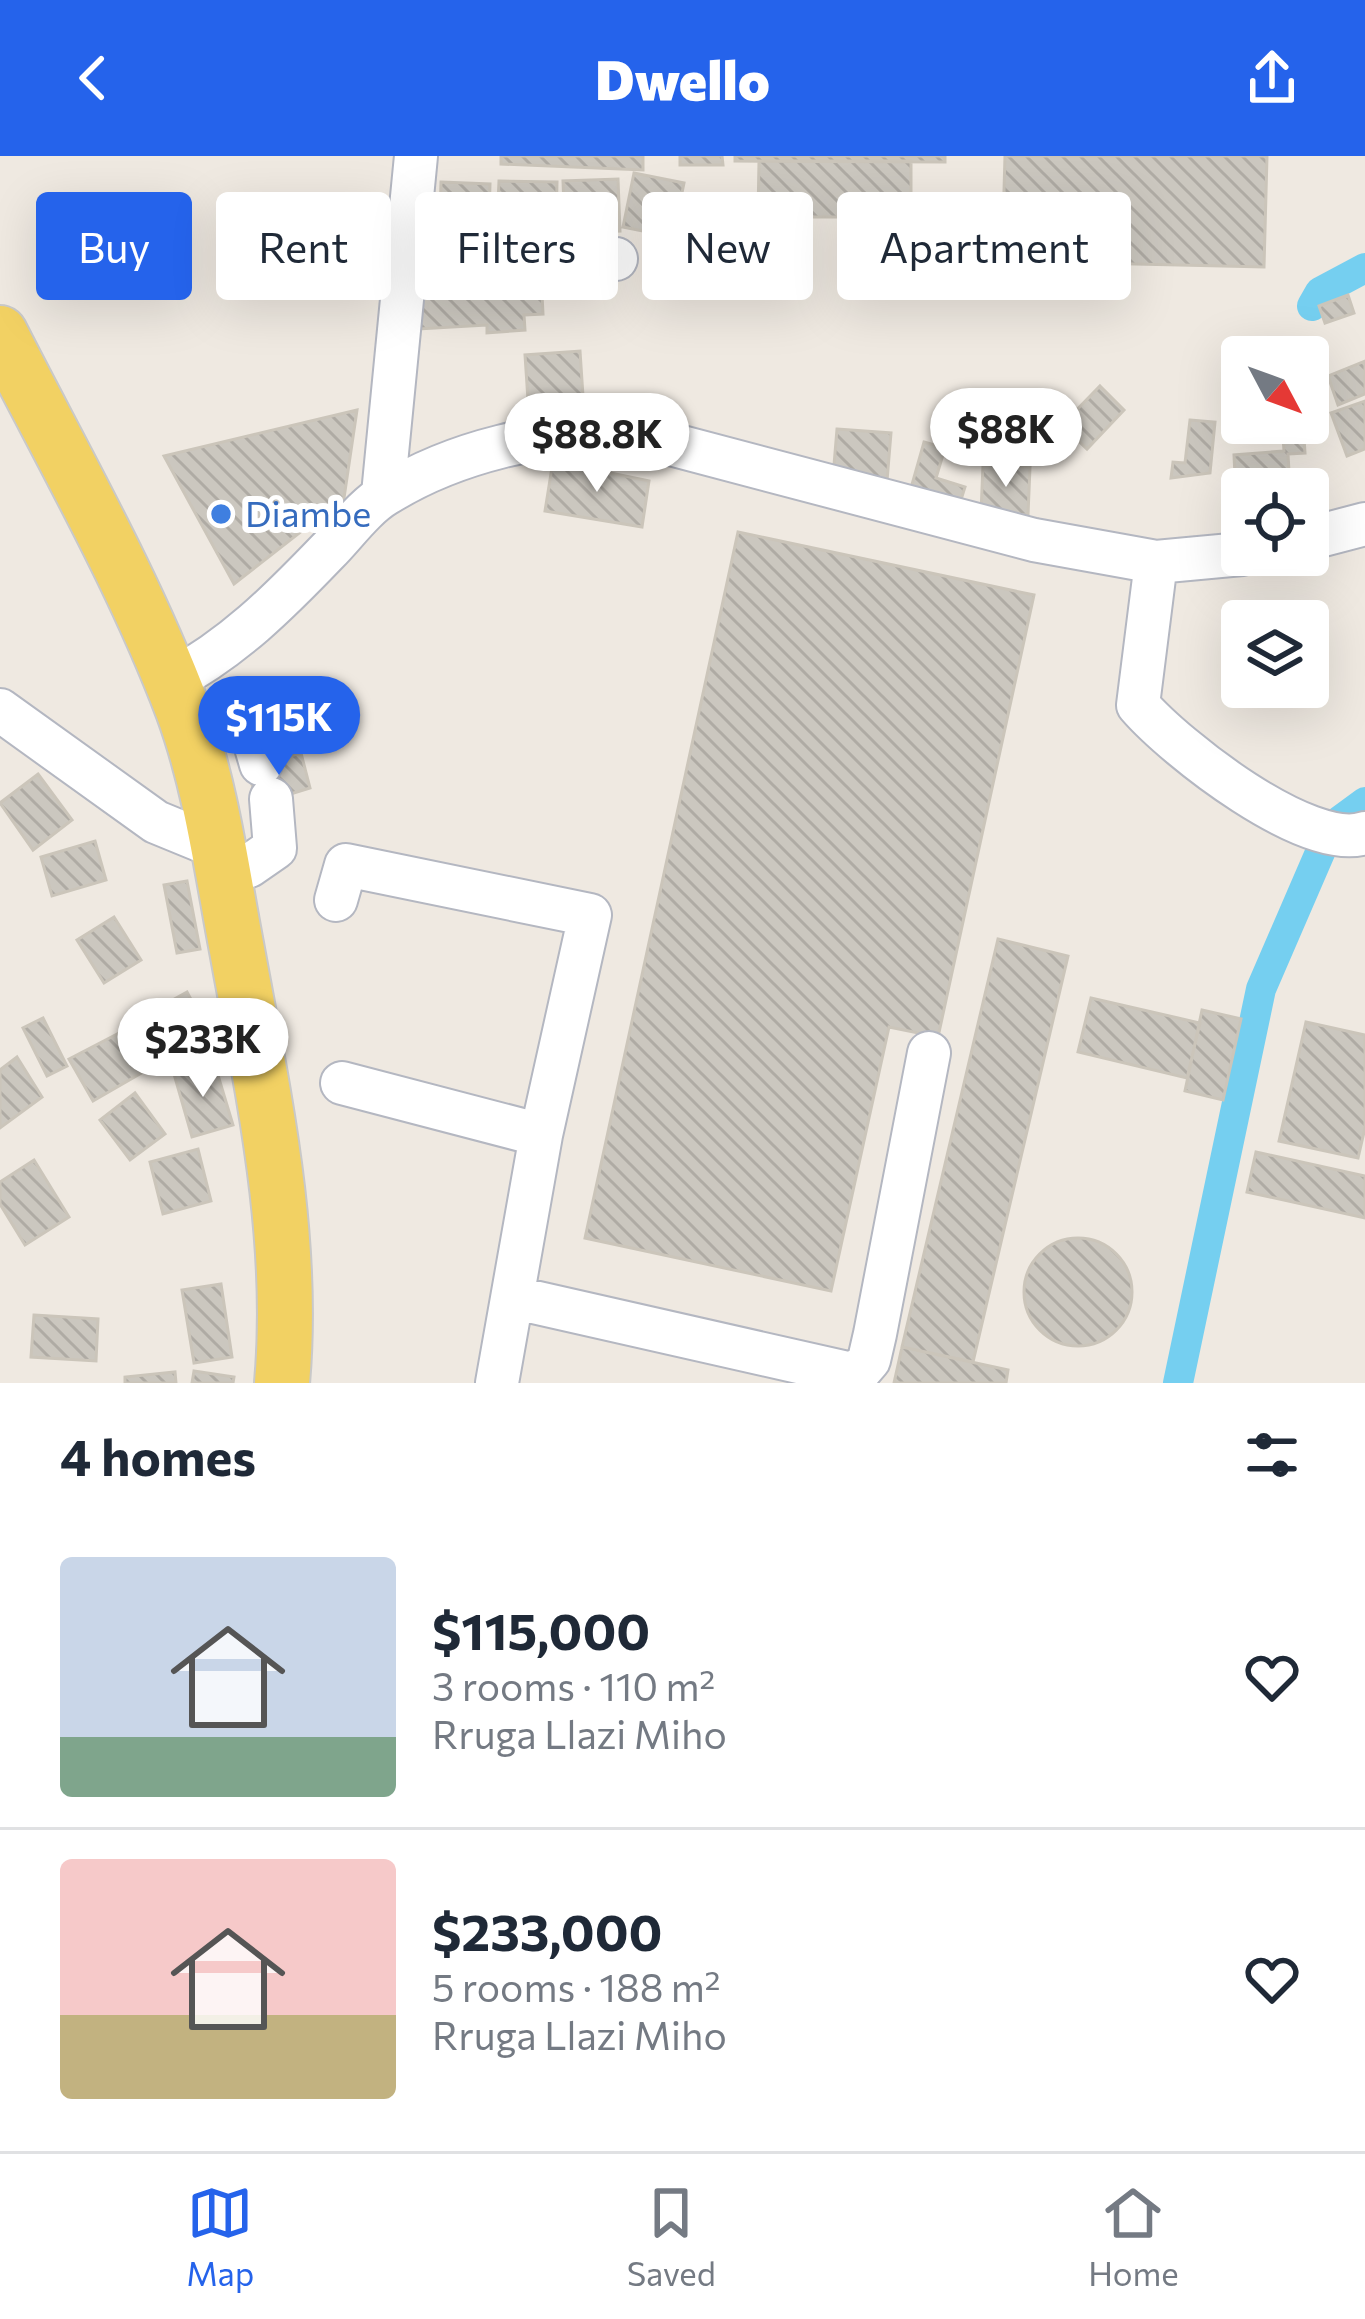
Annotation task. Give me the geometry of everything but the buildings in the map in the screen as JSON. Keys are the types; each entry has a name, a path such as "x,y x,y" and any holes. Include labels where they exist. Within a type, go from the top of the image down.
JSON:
{"main road":[{"path":"0,333 138,603 180,704 219,861 275,1158 285,1291 282,1383"}],"street":[{"path":"383,494 416,156"},
{"path":"405,269 415,269"},
{"path":"0,710 156,822 219,861 249,866 275,848 266,782 249,723 240,715 180,704 218,655 257,624 383,494 532,438 625,432 1034,540 1156,562 1221,556"},
{"path":"1329,533 1365,524"},
{"path":"1156,562 1138,705 1166,737 1304,827 1344,840 1365,833"},
{"path":"336,900 346,865 590,915 542,1135 497,1383"},
{"path":"516,1298 856,1375 869,1360 875,1334 929,1053"},
{"path":"342,1083 542,1135"}],"waterway":[{"path":"1312,306 1320,292 1365,268"},
{"path":"1335,824 1365,802"},
{"path":"1178,1383 1261,989 1322,848"}],"place":[{"name":"Diambe","path":"221,514"}]}
